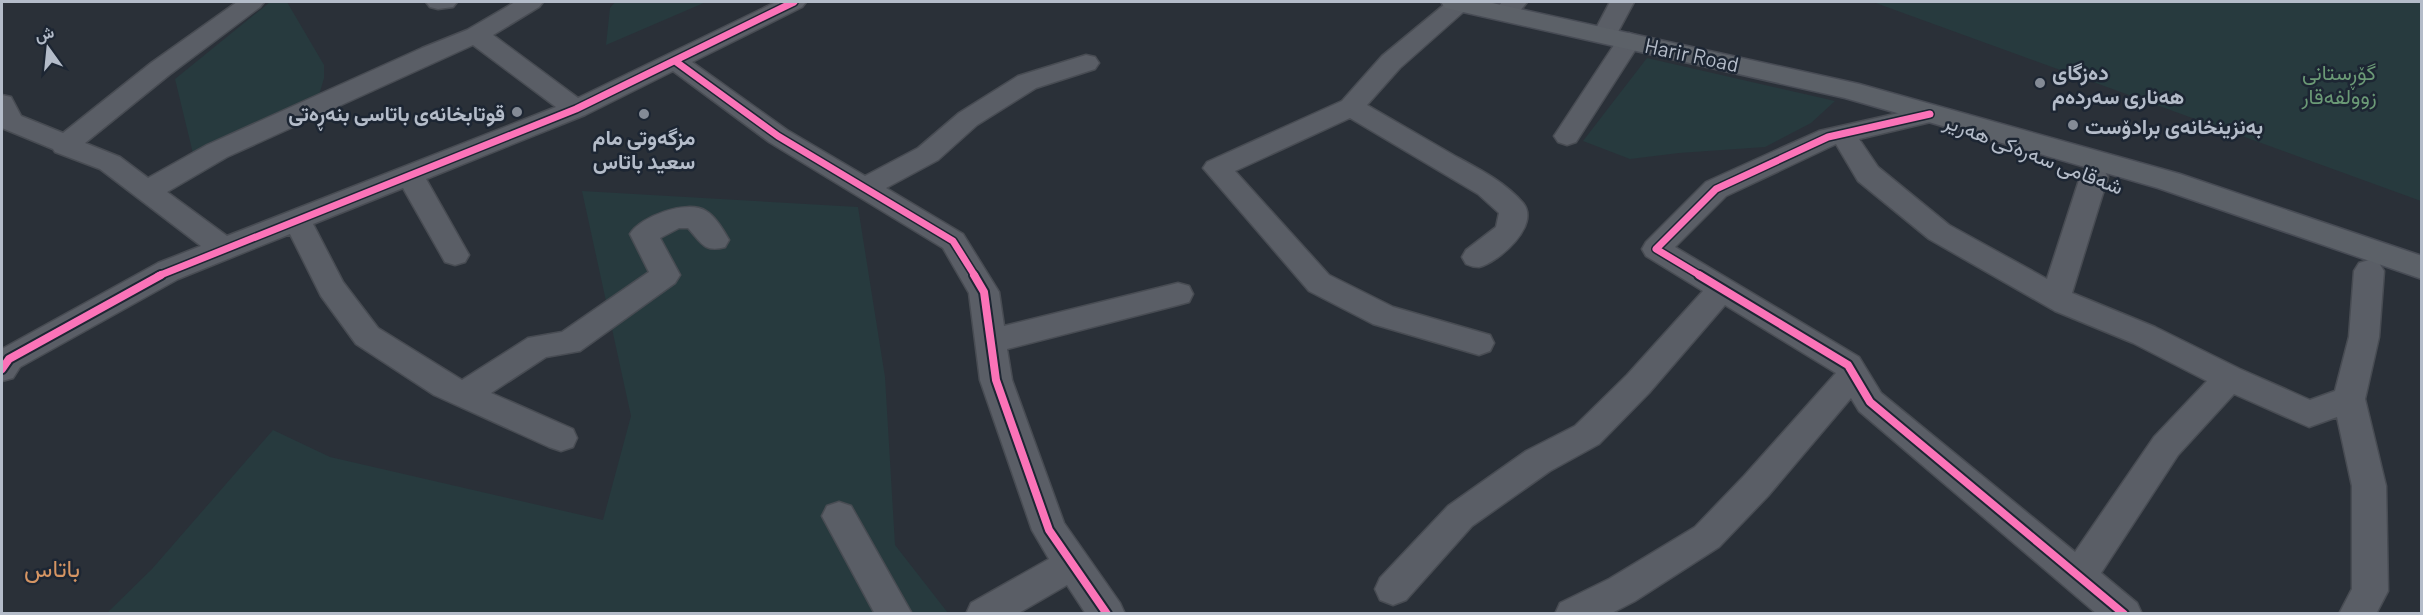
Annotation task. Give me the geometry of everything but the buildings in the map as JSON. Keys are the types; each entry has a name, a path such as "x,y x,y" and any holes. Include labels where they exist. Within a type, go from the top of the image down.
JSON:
{"main road":[{"name":"Harir Road","path":"1455,2 1510,7 1617,38 1849,90 1929,114"},
{"name":"شەقامی سەرەکی هەریر","path":"1929,114 2094,177 2421,289"},
{"name":"شەقامی سەرەکی هەریر","path":"1929,114 2169,180 2421,268"}],"street":[{"path":"64,146 160,69 252,2"},
{"path":"438,2 445,2"},
{"path":"147,191 217,151 431,53 476,35 531,2"},
{"path":"4,360 168,271 576,110 794,2"},
{"path":"1455,2 1458,6 1391,62 1351,107 1217,168 1319,283 1384,316 1479,343"},
{"path":"1567,136 1617,38 1622,2"},
{"path":"476,35 576,110"},
{"path":"675,61 778,136 952,241 984,292 996,380 1049,530 1107,614"},
{"path":"864,188 928,154 968,120 1027,82 1086,63"},
{"path":"2,103 11,122 64,146 110,163 224,249"},
{"path":"1351,107 1488,187 1512,210 1510,231 1476,257"},
{"path":"1929,114 1828,137 1716,189 1656,249 1848,365 1870,402 2124,614"},
{"path":"1843,134 1868,174 1939,232 2056,297 2144,335 2229,378 2309,414 2349,399"},
{"path":"410,175 455,255"},
{"path":"2056,297 2094,177"},
{"path":"464,394 539,346 569,343 665,275 644,234 675,218 696,218 715,240"},
{"path":"297,220 331,288 367,336 445,386 561,438"},
{"path":"2357,614 2370,591 2369,486 2349,399 2364,337 2368,271"},
{"path":"1393,589 1460,516 1538,461 1587,435 1638,384 1722,289"},
{"path":"991,341 1178,294"},
{"path":"1573,614 1622,590 1707,537 1756,486 1854,374"},
{"path":"2079,576 2166,446 2229,378"},
{"path":"839,516 894,614"},
{"path":"984,614 1072,564"}],"green space":[{"path":"270,2 287,2 324,65 324,78 317,102 197,170 175,79"},
{"path":"615,2 706,2 606,45 610,8"},
{"name":"گۆڕستانی زوولفەقار","path":"1873,2 2421,2 2421,201"},
{"path":"1647,58 1835,101 1811,123 1765,147 1630,159 1583,141"},
{"path":"582,191 858,207 885,377 895,545 948,613 106,614 152,569 273,430 330,457 603,520 631,416"}],"cycle path":[{"path":"2,369 9,359 168,271 576,109 794,2"},
{"path":"675,61 778,136 953,241 984,292 996,380 1049,530 1107,614"},
{"path":"1930,114 1828,137 1716,189 1656,249 1848,365 1870,402 2124,614"}],"place":[{"name":"دەزگای هەناری سەردەم","path":"2040,83"},
{"name":"قوتابخانەی باتاسی بنەڕەتی","path":"517,112"},
{"name":"مزگەوتی مام سعید باتاس","path":"644,114"},
{"name":"بەنزینخانەی برادۆست","path":"2073,125"}],"district":[{"name":"باتاس","path":"52,567"}]}
